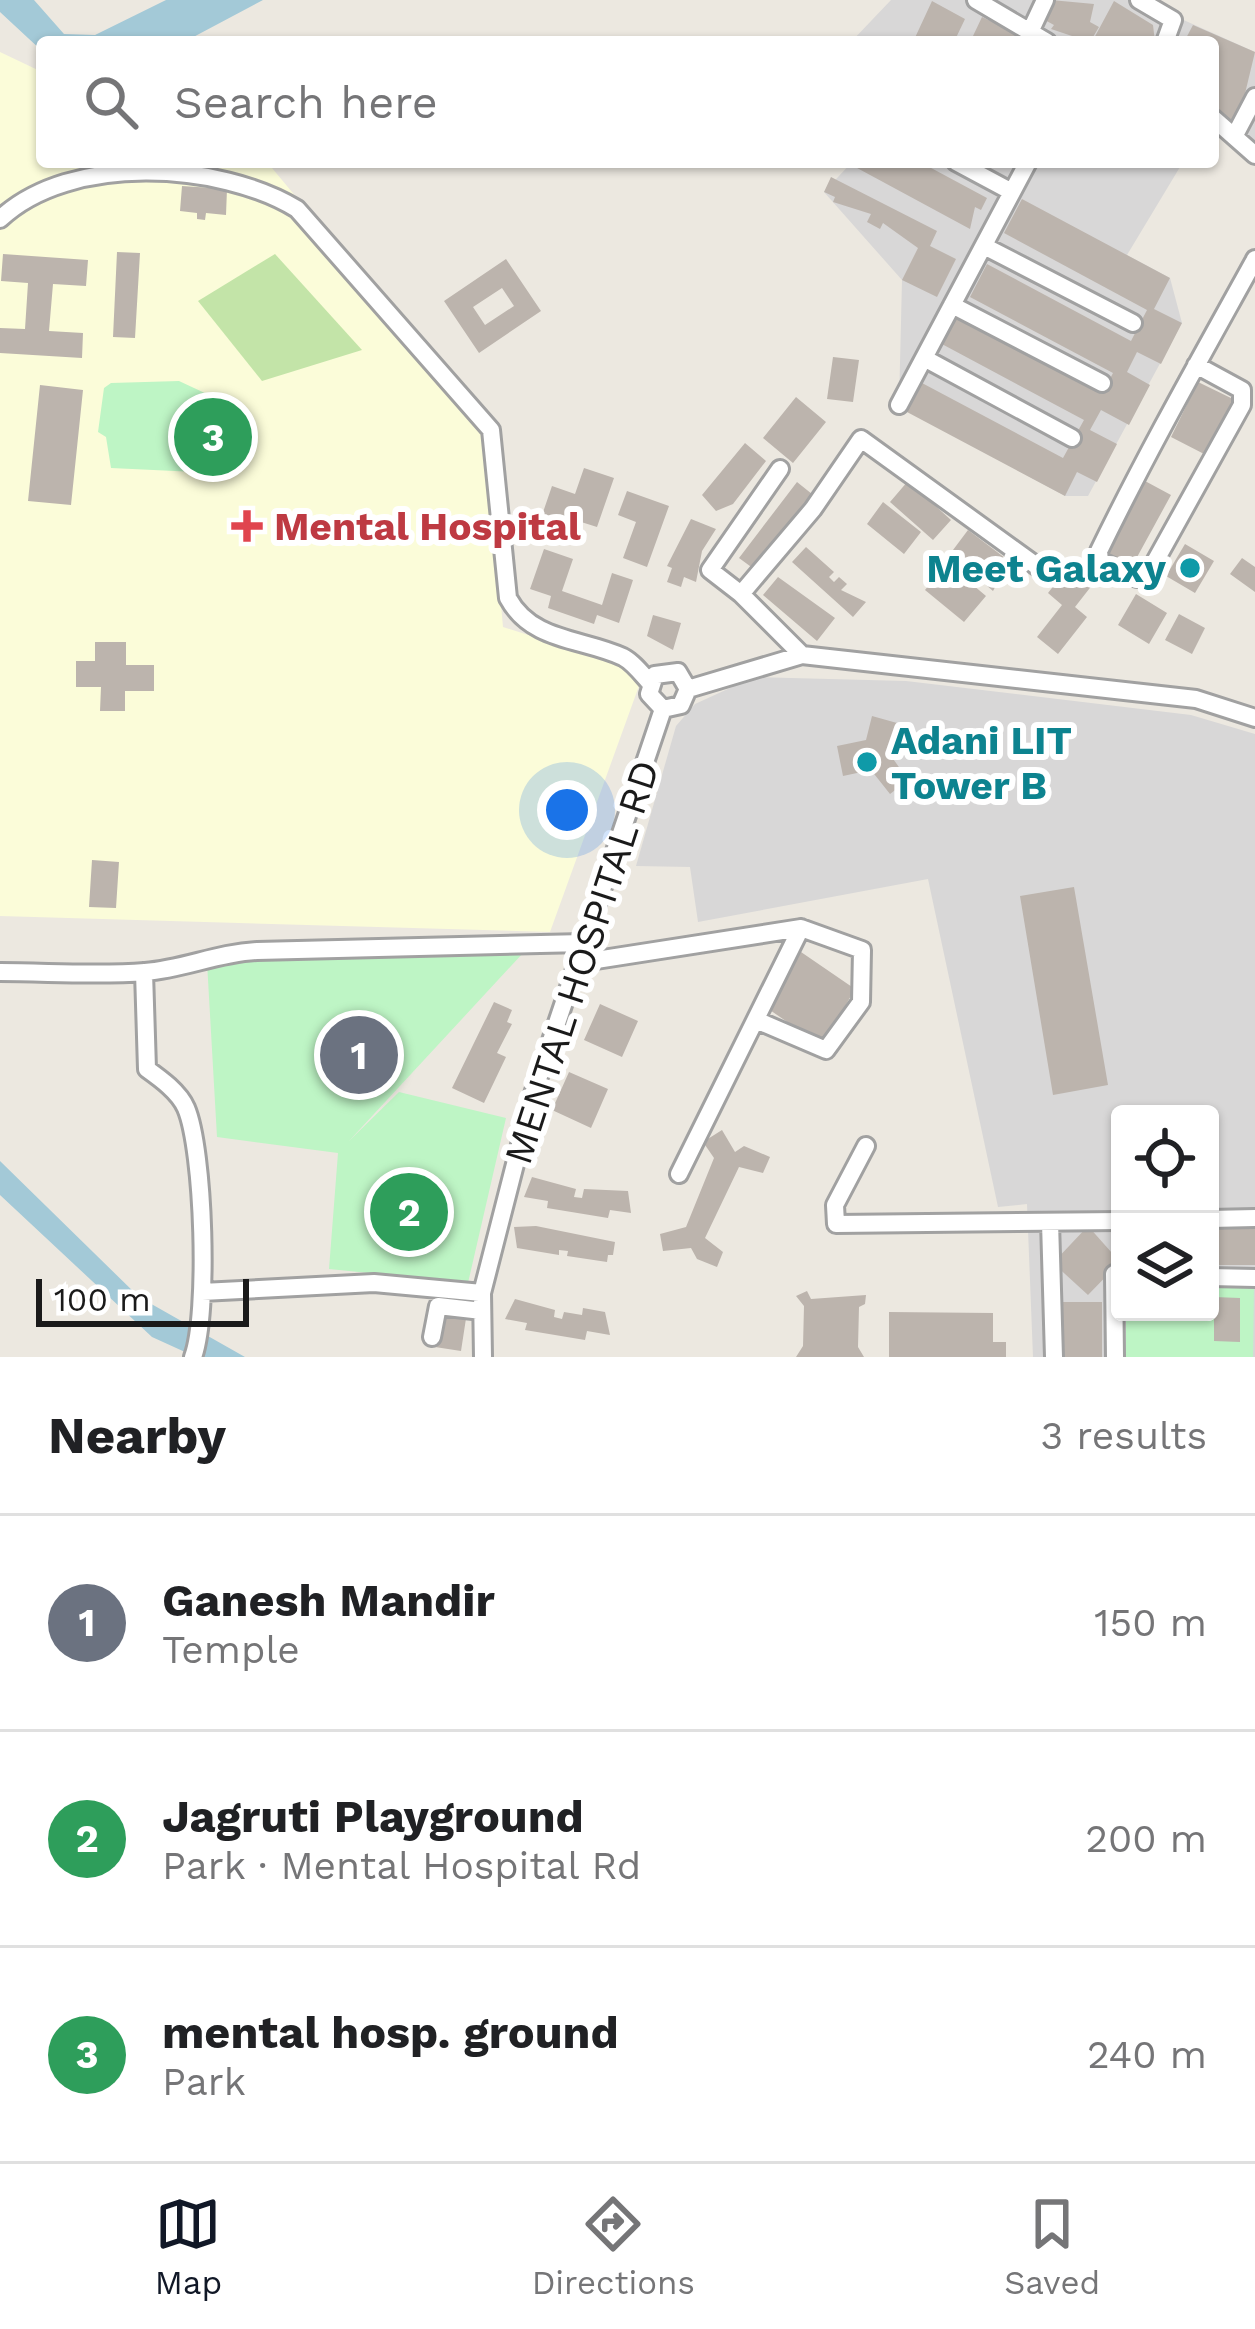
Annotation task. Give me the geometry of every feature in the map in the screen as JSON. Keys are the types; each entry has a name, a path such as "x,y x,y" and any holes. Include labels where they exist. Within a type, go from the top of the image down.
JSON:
{"street":[{"path":"976,0 1037,36"},
{"path":"1030,32 1045,0"},
{"path":"1139,0 1173,20 1167,36"},
{"path":"1235,135 1255,97"},
{"path":"1219,123 1255,154"},
{"path":"967,168 1012,192"},
{"path":"899,405 1025,168"},
{"path":"0,219 63,182 98,175 212,175 265,189 297,209 491,430 508,598 518,617 539,630 627,658 650,683 651,700 663,709 681,705 688,689 683,676 672,670 660,672 650,683"},
{"path":"984,245 1133,322"},
{"path":"1196,365 1242,390 1242,405 1151,569 1137,578 1100,561 1099,551 1196,365 1255,260"},
{"path":"952,305 1102,383"},
{"path":"924,358 1072,438"},
{"path":"741,594 813,509 860,440 1049,575"},
{"path":"780,469 710,570 802,655"},
{"path":"688,689 802,655 1196,698 1255,718"},
{"name":"MENTAL HOSPITAL RD","path":"483,1357 482,1302 533,1094 663,709"},
{"path":"679,1174 801,928"},
{"path":"577,963 801,928 862,950 861,1002 826,1050 756,1020"},
{"path":"0,972 144,972 179,968 214,953 584,943"},
{"path":"144,972 147,1069 185,1106 196,1150 202,1292 201,1335 193,1357"},
{"path":"866,1146 835,1205 836,1224 1111,1221"},
{"path":"1219,1219 1255,1217"},
{"path":"1050,1222 1054,1357"},
{"path":"1219,1277 1255,1278"},
{"path":"202,1292 374,1283 482,1302"},
{"path":"432,1337 438,1306 482,1302"},
{"path":"1115,1321 1115,1357"}],"shaded area":[{"path":"891,0 1139,0 1255,52 1255,153 1219,123 1219,36 857,36"},
{"name":"Mental Hospital","path":"0,52 36,69 36,168 272,168 485,424 503,627 644,672 550,932 0,916"},
{"path":"846,168 1179,168 1127,255 1170,278 1182,323 1088,496 1065,496 899,405 902,280 824,192"},
{"path":"754,677 906,681 1191,715 1255,734 1255,1357 1033,1357 1027,1204 998,1207 928,879 698,922 690,867 636,866 676,726 695,704"}],"green space":[{"path":"275,254 362,350 262,381 198,301"},
{"path":"179,381 237,408 245,444 238,474 111,468 106,437 98,432 104,388 111,383"},
{"path":"524,952 349,1141 399,1092 506,1118 468,1283 329,1269 338,1153 217,1137 207,962"},
{"path":"1219,1281 1254,1281 1253,1357 1126,1357 1126,1321 1219,1321"}],"water":[{"path":"0,0 34,0 64,34 95,35 166,0 263,0 195,36 36,36 36,45 0,12"},
{"path":"0,1161 139,1297 245,1357 196,1357 152,1337 0,1195"}],"building":[{"path":"1051,0 1094,4 1090,22 1099,27 1094,36 1072,36 1051,29 1054,25 1041,18"},
{"path":"932,1 965,19 957,36 916,36"},
{"path":"1114,1 1153,25 1154,36 1095,36"},
{"path":"982,17 1022,36 973,36"},
{"path":"1193,25 1218,36 1187,36"},
{"path":"1219,36 1255,52 1235,135 1219,126"},
{"path":"857,168 931,168 987,198 981,210 975,207 970,229"},
{"path":"831,177 937,231 930,246 956,259 937,297 902,280 918,248 883,223 880,229 867,222 871,214 833,202 835,197 824,192"},
{"path":"182,186 227,189 226,215 206,213 205,220 197,219 197,213 180,211"},
{"path":"1022,199 1170,278 1154,309 1182,323 1161,364 1137,352 1127,372 1150,385 1129,425 1101,410 1090,430 1117,444 1097,482 1077,472 1065,496 907,412 922,383 1063,458 1084,420 940,343 954,315 1102,394 1113,373 970,297 987,264 1131,341 1147,310 1004,233"},
{"path":"117,252 140,253 135,338 113,337"},
{"path":"3,254 88,260 86,286 53,284 49,331 83,333 82,358 0,353 0,328 25,329 28,283 1,281"},
{"path":"506,259 541,311 479,353 444,301","holes":["502,288 514,306 485,325 473,307"]},
{"path":"833,357 859,360 853,402 827,399"},
{"path":"1198,382 1233,399 1206,455 1171,437"},
{"path":"40,385 83,390 71,505 28,501"},
{"path":"796,397 826,422 793,463 763,438"},
{"path":"745,443 766,461 733,504 716,511 702,495"},
{"path":"584,468 614,478 597,527 578,521 574,534 540,521 552,486 575,494"},
{"path":"908,481 951,520 933,540 890,502"},
{"path":"1145,481 1171,495 1130,570 1104,556"},
{"path":"797,482 812,494 754,569 739,558"},
{"path":"627,491 669,506 647,567 623,558 636,522 618,515"},
{"path":"883,502 921,532 904,554 867,524"},
{"path":"691,519 716,529 702,551 696,582 684,577 681,587 667,582 672,568 667,566"},
{"path":"968,530 1009,561 993,591 950,554"},
{"name":"Meet Galaxy","path":"1185,544 1214,561 1195,593 1166,576"},
{"path":"806,547 834,572 829,577 834,582 839,577 847,584 841,590 866,602 853,617 792,562"},
{"path":"544,549 573,559 562,591 602,605 612,573 633,580 619,623 597,615 594,624 548,608 551,596 530,589"},
{"path":"1076,557 1100,575 1075,607 1087,617 1058,654 1037,637 1062,605 1048,593"},
{"path":"1242,558 1255,567 1255,592 1230,574"},
{"path":"947,563 986,596 964,622 925,590"},
{"path":"778,577 835,618 817,641 763,595"},
{"path":"1136,594 1167,613 1149,644 1118,625"},
{"path":"1179,614 1205,628 1192,654 1165,640"},
{"path":"653,615 681,623 673,650 647,636"},
{"path":"95,642 126,642 126,665 154,665 154,691 125,691 125,711 100,711 101,687 76,687 76,661 95,661"},
{"name":"Adani LIT Tower B","path":"872,716 897,723 889,753 908,780 890,794 871,770 843,776 837,746 866,740"},
{"path":"92,860 119,862 116,908 89,907"},
{"path":"1074,887 1108,1085 1053,1095 1020,896"},
{"path":"801,952 855,989 822,1046 767,1008"},
{"path":"494,1002 512,1010 507,1022 512,1024 497,1053 506,1057 484,1103 452,1088"},
{"path":"600,1004 638,1021 622,1057 584,1040"},
{"path":"569,1072 608,1089 591,1128 552,1110"},
{"path":"722,1130 735,1152 744,1146 770,1157 763,1173 739,1167 705,1238 723,1252 717,1267 697,1259 691,1248 663,1251 660,1234 686,1227 714,1158 703,1142"},
{"path":"532,1177 576,1189 574,1197 582,1198 584,1189 628,1191 631,1213 610,1210 608,1218 547,1208 548,1201 524,1197"},
{"path":"536,1226 615,1242 613,1255 608,1255 607,1262 567,1256 568,1251 559,1250 559,1255 517,1248 514,1227"},
{"path":"1088,1226 1111,1252 1111,1271 1088,1295 1053,1263"},
{"path":"1219,1226 1255,1226 1255,1265 1219,1265"},
{"path":"807,1291 811,1299 866,1295 865,1304 859,1307 858,1347 864,1357 796,1357 803,1346 804,1306 796,1296"},
{"path":"1219,1297 1240,1298 1240,1342 1214,1341"},
{"path":"515,1299 555,1310 554,1317 562,1319 564,1312 582,1315 583,1308 605,1312 610,1335 587,1331 585,1340 525,1330 527,1323 505,1319"},
{"path":"1059,1302 1102,1302 1102,1357 1058,1357"},
{"path":"440,1308 467,1312 461,1351 435,1347"},
{"path":"889,1312 993,1313 993,1342 1006,1342 1006,1357 889,1357"}],"place":[{"name":"mental hosp. ground","path":"213,437"},
{"name":"Mental Hospital","path":"247,526"},
{"name":"Meet Galaxy","path":"1190,568"},
{"name":"Adani LIT Tower B","path":"867,762"},
{"name":"Ganesh Mandir","path":"359,1055"},
{"name":"Jagruti Playground","path":"409,1212"}]}
